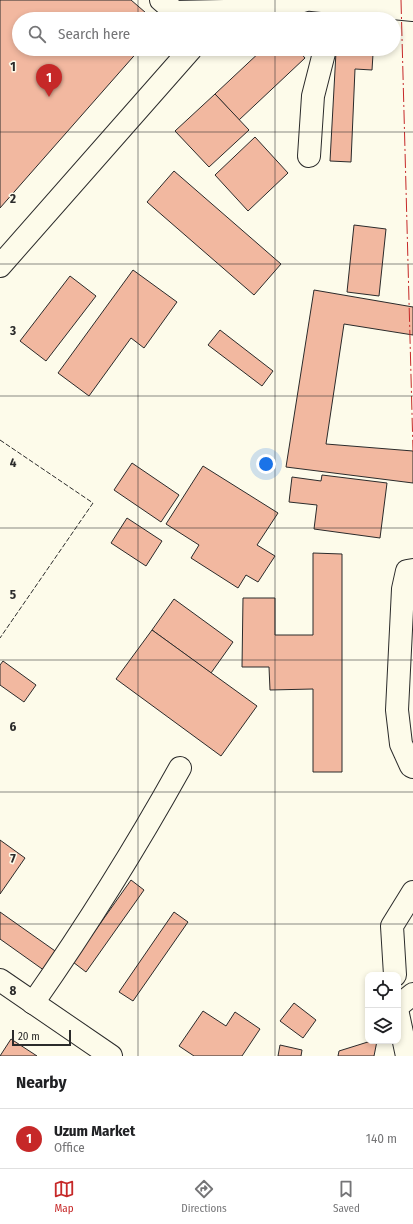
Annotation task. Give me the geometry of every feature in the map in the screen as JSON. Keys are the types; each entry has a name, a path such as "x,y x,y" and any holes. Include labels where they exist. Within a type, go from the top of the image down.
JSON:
{"main road":[{"path":"161,0 175,12"},
{"path":"230,12 250,5 274,10 306,0"},
{"path":"312,0 335,11 413,10"},
{"path":"0,266 185,56"},
{"path":"309,156 313,96 323,56"},
{"path":"413,570 406,571 403,588 397,710 401,744 413,767"},
{"path":"33,1002 70,949 147,828 180,768"},
{"path":"395,972 392,926 413,892"},
{"path":"0,980 111,1056"},
{"path":"401,1004 413,994"},
{"path":"401,1028 407,1056"}],"building":[{"path":"0,0 131,0 145,12 12,12 12,56 134,56 0,208"},
{"path":"256,56 303,56 305,58 239,120 215,94"},
{"path":"336,56 373,56 372,70 355,69 351,162 330,161"},
{"path":"215,94 249,130 209,167 175,131"},
{"path":"255,137 288,173 248,211 215,175"},
{"path":"174,171 281,264 254,295 147,202"},
{"path":"354,225 386,229 379,296 347,292"},
{"path":"133,270 177,302 144,348 131,338 89,396 58,373"},
{"path":"70,276 96,296 46,361 20,341"},
{"path":"314,290 413,307 413,335 344,324 326,444 413,451 413,483 286,467"},
{"path":"220,330 273,371 262,386 208,345"},
{"path":"132,463 179,495 161,522 114,490"},
{"path":"203,466 278,513 257,545 275,556 258,582 246,575 238,588 191,558 199,545 166,524"},
{"path":"322,475 387,483 380,538 314,529 317,505 289,502 292,477 321,481"},
{"path":"127,518 162,541 146,566 111,543"},
{"path":"313,553 342,554 342,772 313,772 313,689 270,690 269,667 242,667 243,598 275,598 275,635 313,635"},
{"path":"174,599 233,642 211,673 152,630"},
{"path":"152,630 257,706 221,756 116,679"},
{"path":"3,661 36,685 24,702 0,685 0,665"},
{"path":"0,840 25,858 0,894"},
{"path":"131,880 144,890 86,972 73,962"},
{"path":"0,912 58,953 45,971 0,939"},
{"path":"174,912 188,922 133,1001 119,992"},
{"path":"294,1003 316,1020 303,1038 280,1021"},
{"path":"203,1011 226,1026 235,1012 260,1029 242,1056 194,1056 179,1046"},
{"path":"11,1039 37,1056 0,1056"},
{"path":"365,1043 376,1044 374,1056 338,1056 339,1051"},
{"path":"280,1045 302,1050 301,1056 278,1056"}],"fence":[{"path":"0,440 93,503 0,638"}],"power":[{"path":"401,0 413,451"}],"place":[{"name":"Uzum Market","path":"49,97"}]}
